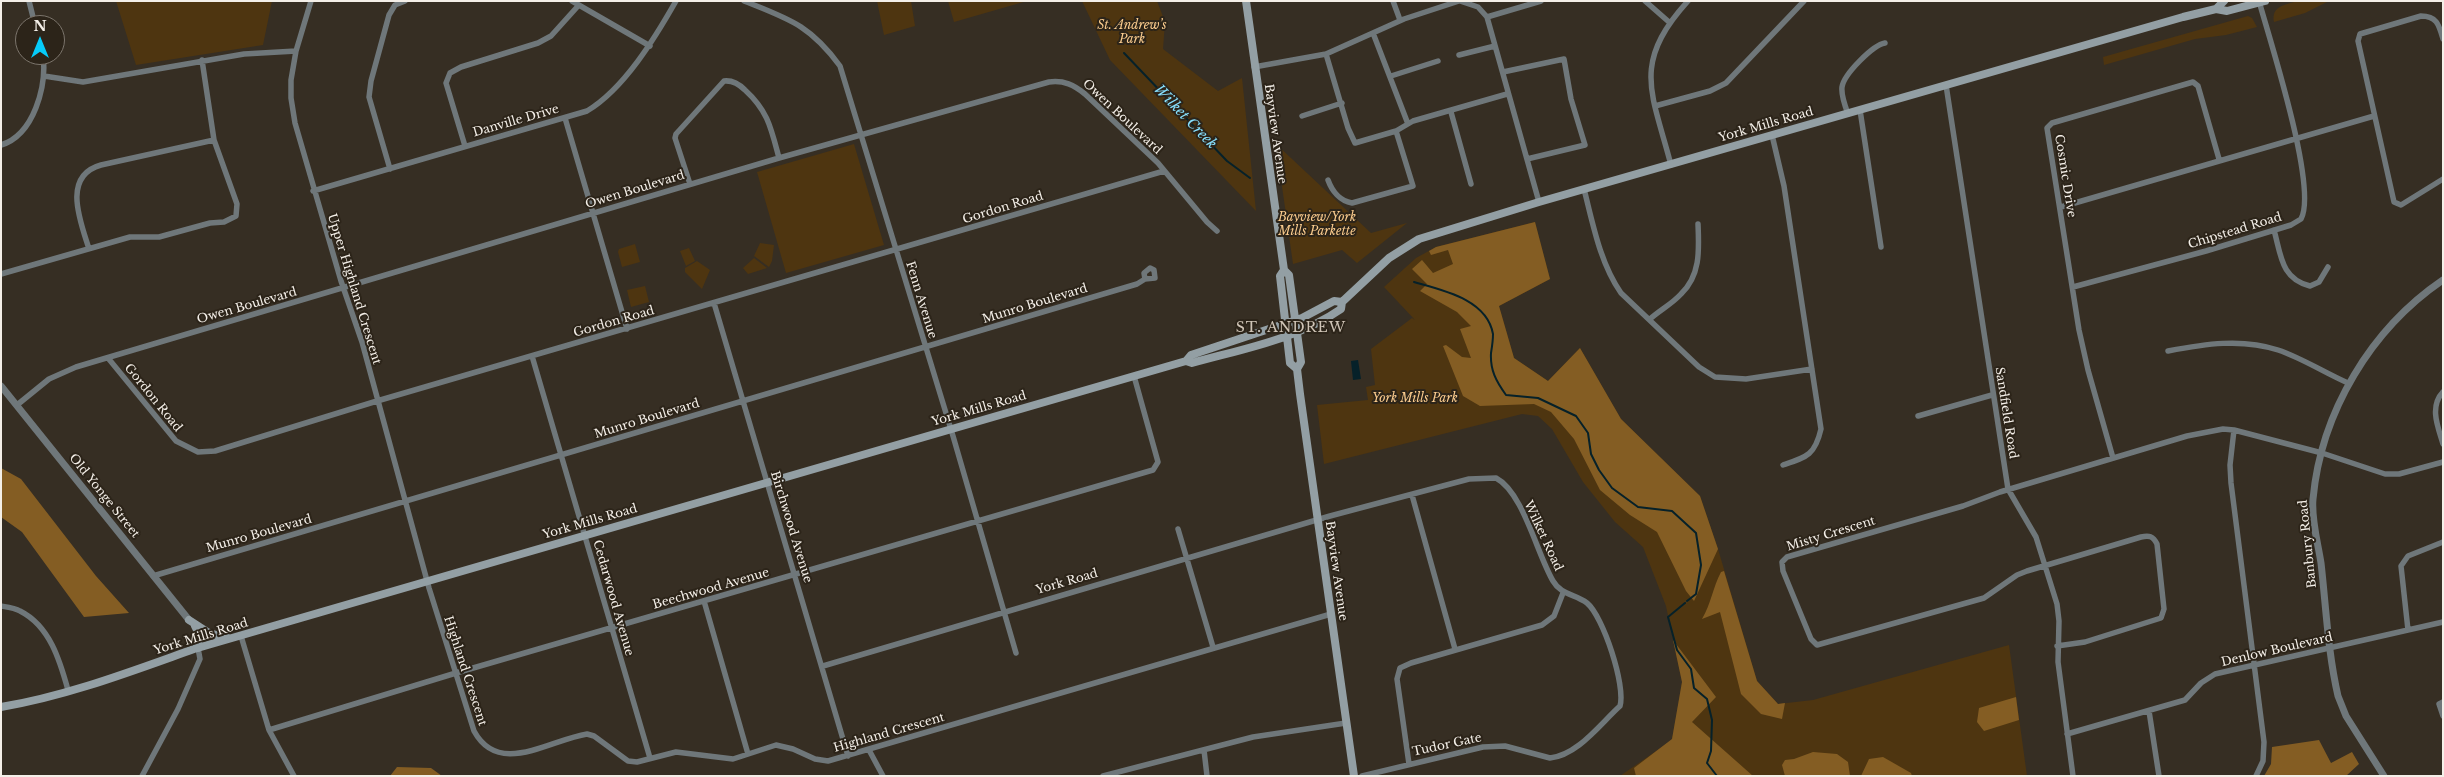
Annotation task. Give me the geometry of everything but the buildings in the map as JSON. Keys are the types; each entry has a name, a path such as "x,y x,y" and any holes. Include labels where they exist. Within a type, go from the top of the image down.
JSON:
{"main road":[{"name":"Bayview Avenue","path":"1246,1 1284,270 1288,275 1298,332 1301,362 1297,369 1354,776"},
{"name":"York Mills Road","path":"2216,9 2224,1"},
{"name":"York Mills Road","path":"1,707 68,690 196,648 951,428 1186,361 1192,363 1287,336 1324,321 1336,313 1341,309 1342,302 1389,258 1419,239 1538,202 2216,9 2227,11 2261,2"},
{"name":"Bayview Avenue","path":"1284,270 1280,276 1284,324 1290,364 1297,369"},
{"name":"York Mills Road","path":"1186,361 1190,355 1296,320 1334,301 1342,302"},
{"path":"190,620 209,633 230,638"},
{"path":"190,620 199,634 196,648"}],"street":[{"path":"29,1 32,15"},
{"name":"Upper Highland Crescent","path":"311,1 296,51 291,98 295,124 313,191 362,342 427,581"},
{"path":"390,169 372,110 369,90 389,15 395,5 405,1"},
{"path":"572,1 650,46"},
{"name":"Danville Drive","path":"313,191 587,111 597,104 650,46 676,1"},
{"name":"Fenn Avenue","path":"744,1 798,24 815,35 826,46 840,66 895,251 951,428 1016,653"},
{"path":"1393,1 1400,20"},
{"path":"1254,67 1326,54 1400,20 1459,1 1478,7 1487,17 1538,202"},
{"path":"1478,7 1484,1"},
{"path":"1487,17 1541,1"},
{"path":"1645,1 1669,22"},
{"path":"1671,165 1655,106 1651,69 1656,49 1669,22 1688,1"},
{"path":"1655,106 1710,90 1726,83 1804,1"},
{"name":"Chipstead Road","path":"2073,287 2274,230 2302,219 2306,208 2296,138 2261,2"},
{"path":"465,146 446,82 450,73 460,67 538,43 551,36 578,6"},
{"path":"2443,39 2438,22 2429,16 2421,16 2360,34 2358,42 2394,202 2401,204 2443,179"},
{"path":"1373,33 1408,124"},
{"path":"1848,114 1842,93 1843,81 1875,46 1885,42"},
{"path":"1459,55 1495,46"},
{"path":"44,76 90,81 202,60 244,54 296,51"},
{"path":"1326,54 1354,143 1396,130 1408,124 1507,94"},
{"path":"1502,72 1564,58 1571,99 1585,145 1527,159"},
{"path":"1,274 130,237 150,239 234,218 238,209 237,204 214,140 202,60"},
{"path":"1391,76 1438,61"},
{"path":"1,145 14,140 22,134 39,96 44,76 43,65"},
{"path":"690,184 675,138 676,134 724,81 738,83 760,104 768,117 779,158"},
{"name":"Owen Boulevard","path":"17,405 63,371 779,158 1037,85 1060,81 1075,86 1132,137 1164,171 1206,222 1217,230"},
{"name":"Cosmic Drive","path":"2113,458 2088,370 2079,330 2047,128 2052,123 2193,82 2198,86 2219,159"},
{"name":"Sandfield Road","path":"1946,85 1992,395 2008,489 2036,537 2047,565 2059,614 2057,646 2073,776"},
{"path":"1302,116 1342,104"},
{"path":"1860,110 1881,247"},
{"path":"1451,112 1471,184"},
{"path":"2061,207 2219,159 2374,116"},
{"path":"564,118 627,328"},
{"path":"1328,180 1337,195 1350,203 1413,186 1396,130"},
{"path":"1772,135 1784,186 1822,430 1817,446 1808,457 1783,465"},
{"path":"89,249 76,203 76,194 84,176 91,169 101,165 214,140"},
{"name":"Gordon Road","path":"108,358 176,441 186,448 198,452 215,451 377,401 1164,171"},
{"path":"1584,190 1606,266 1612,280 1621,293 1699,367 1715,377 1746,379 1812,369"},
{"path":"1650,320 1682,294 1694,276 1700,258 1698,224"},
{"path":"2274,230 2287,274 2294,281 2310,286 2319,282 2328,267"},
{"name":"Munro Boulevard","path":"153,576 1137,284 1145,279"},
{"name":"Banbury Road","path":"2384,776 2342,707 2336,684 2313,501 2322,452 2348,383 2375,342 2428,290 2443,280"},
{"name":"Birchwood Avenue","path":"714,303 848,756"},
{"path":"2168,351 2215,343 2262,346 2279,351 2348,383"},
{"name":"Cedarwood Avenue","path":"532,356 650,758"},
{"name":"Beechwood Avenue","path":"269,730 456,673 1153,470 1158,462 1134,376"},
{"name":"Old Yonge Street","path":"1,386 190,620"},
{"path":"2443,392 2435,404 2435,414 2443,444"},
{"path":"1918,416 1992,395"},
{"path":"2008,489 2187,436 2222,429 2234,430 2322,452 2386,474 2399,474 2443,462"},
{"path":"2234,430 2230,465 2231,483 2265,752 2261,769 2256,776"},
{"name":"Wilket Road","path":"1318,519 1478,477 1500,480 1520,505 1549,573 1563,592"},
{"name":"Misty Crescent","path":"2008,489 1963,506 1787,557 1782,562 1783,571 1811,638 1817,645 1825,644 1972,602 1991,594 2017,575 2047,565"},
{"path":"1412,495 1456,649"},
{"name":"York Road","path":"822,666 1318,519"},
{"path":"1178,529 1213,647"},
{"path":"2047,565 2147,536 2152,537 2158,544 2164,609 2161,618 2085,642 2057,646"},
{"path":"2408,630 2401,566 2408,556 2443,542"},
{"name":"Highland Crescent","path":"427,581 474,731 482,745 490,751 506,755 523,753 587,734 594,736 628,761 637,762 676,752 733,759 782,746 822,761 848,756 1213,647 1331,614"},
{"path":"1409,764 1397,672 1404,665 1542,625 1554,616 1563,592"},
{"name":"Tudor Gate","path":"1362,776 1489,746 1505,746 1550,758 1557,757 1572,749 1620,706 1620,683 1600,619 1588,604 1563,592"},
{"path":"704,601 748,754"},
{"path":"1,606 20,611 36,624 54,644 68,690"},
{"name":"Denlow Boulevard","path":"2067,734 2184,700 2201,683 2215,674 2443,622"},
{"path":"241,636 269,730 294,776"},
{"path":"142,776 178,709 200,658 196,648"},
{"path":"2443,702 2438,704 2443,716"},
{"path":"2149,710 2159,776"},
{"path":"1102,776 1260,735 1346,722"},
{"path":"869,750 883,776"},
{"path":"1204,750 1207,776"}],"green space":[{"path":"116,1 272,1 263,45 136,65"},
{"path":"877,1 911,1 915,26 884,35"},
{"path":"948,1 1027,1 954,22"},
{"name":"St. Andrew’s Park","path":"1082,1 1157,1 1165,22 1163,49 1218,91 1242,78 1256,211 1110,60"},
{"path":"2297,1 2329,1 2305,13 2274,22 2277,9"},
{"path":"2248,16 2252,18 2257,27 2226,35 2195,39 2104,65 2103,57"},
{"path":"854,144 884,245 786,273 757,172"},
{"name":"Bayview/York Mills Parkette","path":"1276,144 1371,233 1407,223 1357,263 1342,250 1293,264"},
{"name":"York Mills Park","path":"1535,222 1550,279 1499,306 1514,358 1548,381 1580,348 1621,419 1700,496 1718,549 1757,681 1778,704 1813,700 2009,645 2027,776 1620,776 1672,740 1682,682 1666,606 1643,547 1615,522 1583,482 1552,429 1538,416 1522,414 1324,464 1317,405 1368,400 1366,387 1375,385 1371,349 1412,318 1415,320 1384,287 1416,258 1436,247"},
{"path":"760,243 774,245 772,261 769,267 754,256"},
{"path":"635,244 640,262 622,267 619,249"},
{"path":"689,248 695,261 686,266 680,251"},
{"path":"754,258 767,268 748,274 743,268"},
{"path":"697,261 710,270 702,289 685,272 685,268"},
{"path":"645,286 649,302 631,307 627,290"}],"shaded area":[{"path":"1535,222 1550,279 1499,306 1514,358 1548,381 1580,348 1621,419 1700,496 1718,549 1694,601 1686,591 1657,532 1630,515 1600,490 1574,439 1551,412 1534,404 1480,406 1463,396 1443,346 1446,345 1462,357 1471,358 1460,329 1471,326 1457,312 1420,291 1427,284 1412,269 1422,260 1433,273 1453,264 1448,250 1431,255 1429,251 1436,247"},
{"path":"1,468 21,479 96,576 129,613 84,617 22,532 1,517"},
{"path":"1724,571 1757,681 1778,704 1785,703 1782,719 1761,714 1741,694 1720,612 1702,619 1718,578 1721,572"},
{"path":"1673,640 1716,697 1692,722 1753,776 1636,776 1634,768 1672,739 1682,682"},
{"path":"2016,697 2019,720 1984,731 1977,722 1979,708"},
{"path":"2319,740 2331,763 2352,752 2359,764 2346,776 2264,776 2271,764 2272,747"},
{"path":"1813,752 1837,754 1848,762 1850,776 1785,776 1782,765 1785,760 1794,759"},
{"path":"1883,757 1911,773 1912,776 1861,776 1869,759"},
{"path":"397,767 431,768 442,776 390,776"}],"water":[{"path":"1358,360 1361,379 1353,380 1351,361"}],"waterway":[{"name":"Wilket Creek","path":"1124,53 1227,161 1250,178"},
{"name":"Wilket Creek","path":"1414,282 1462,298 1482,312 1489,322 1493,334 1491,353 1493,370 1506,395 1538,398 1576,416 1588,433 1591,454 1599,470 1612,488 1638,507 1672,511 1696,533 1701,565 1696,594 1687,601"},
{"name":"Wilket Creek","path":"1685,603 1668,617 1677,650 1691,669 1694,688 1707,699 1712,720 1711,751 1707,763 1717,776"}],"district":[{"name":"ST. ANDREW","path":"1291,328"}]}
